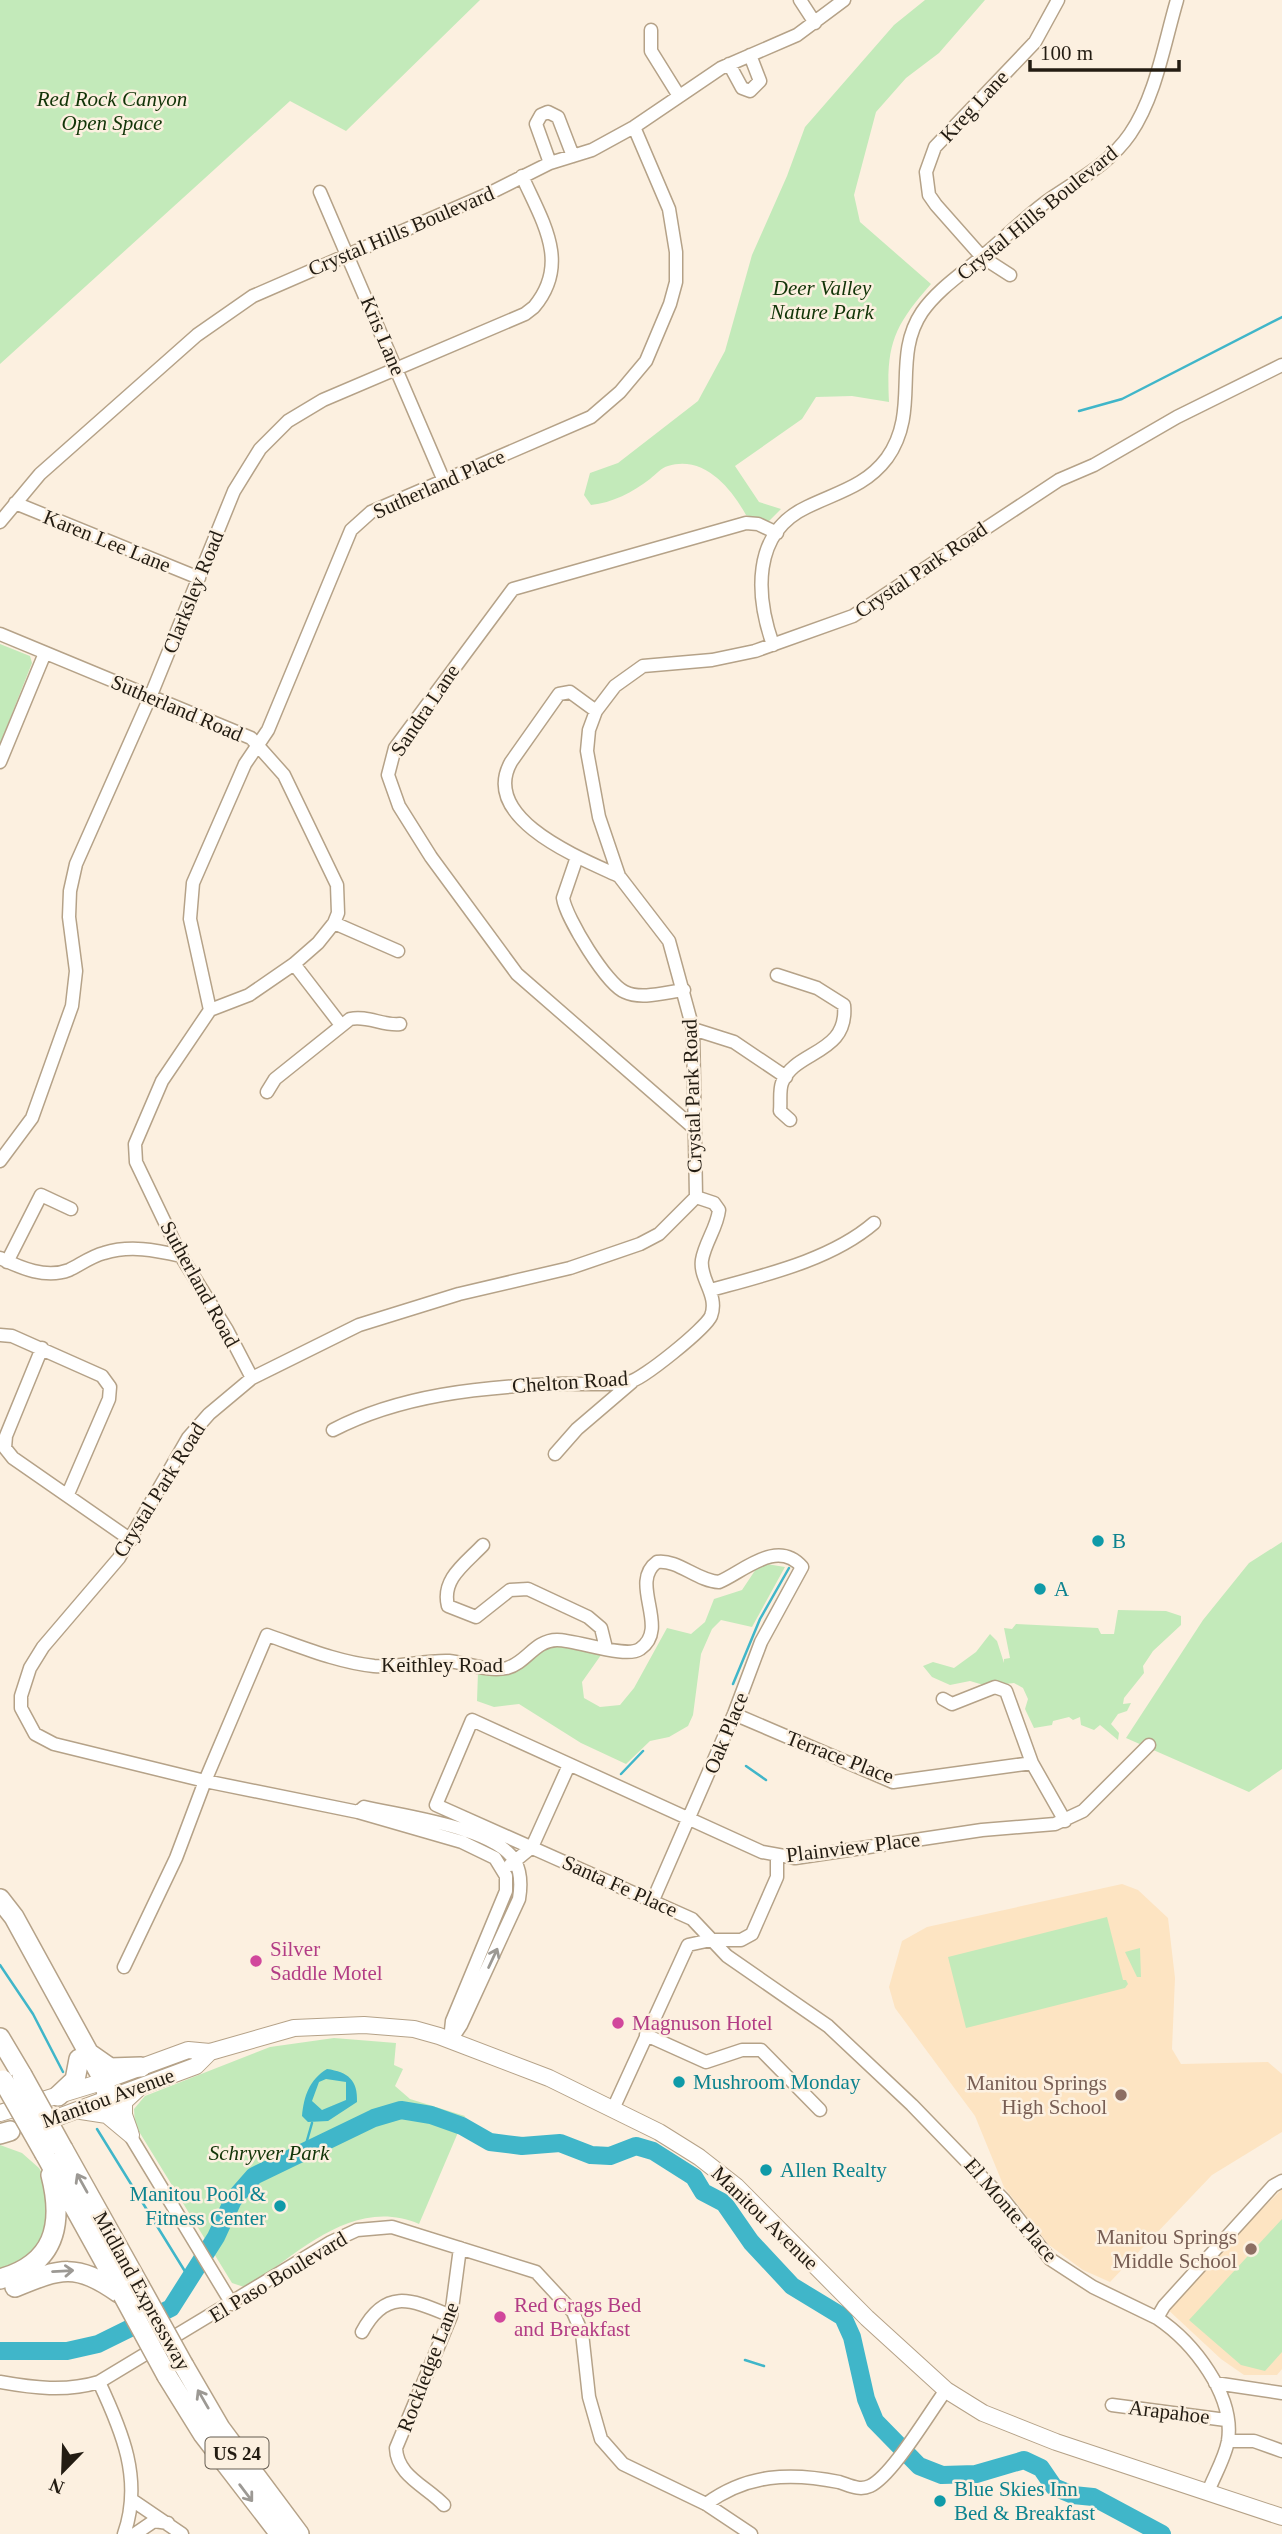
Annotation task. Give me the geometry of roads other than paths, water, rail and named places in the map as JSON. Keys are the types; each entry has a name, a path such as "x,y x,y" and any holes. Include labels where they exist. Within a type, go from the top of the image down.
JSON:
{"highway":[{"path":"0,1899 13,1917 81,2052 106,2066 143,2076"},
{"path":"0,1919 102,2088"},
{"name":"Midland Expressway","path":"0,2038 9,2076 54,2151 176,2371 202,2434 280,2534"},
{"path":"58,2096 75,2080 81,2052"},
{"path":"0,2279 29,2267 51,2242 56,2205 54,2151"},
{"path":"0,2291 63,2270 89,2275 131,2290"},
{"name":"Midland Expressway","path":"176,2371 299,2534"}],"main road":[{"name":"Manitou Avenue","path":"0,2113 143,2076 188,2050 210,2052 294,2028 332,2025 414,2029 450,2040 512,2062 678,2143 729,2179 867,2318 946,2390 1018,2429 1282,2517"},
{"path":"131,2135 124,2115 124,2102 143,2076"},
{"name":"Manitou Avenue","path":"3,2132 75,2111 102,2088"},
{"path":"75,2111 107,2115 131,2135"}],"street":[{"path":"800,0 815,23"},
{"name":"Crystal Hills Boulevard","path":"0,522 40,474 217,319 264,290 488,194 550,163 592,150 634,127 729,64 783,42 815,23 828,5 844,0"},
{"name":"Kreg Lane","path":"1010,275 982,257 929,195 926,172 936,147 1035,42 1058,0"},
{"name":"Crystal Hills Boulevard","path":"773,646 762,611 760,585 766,552 777,533 785,523 805,508 840,495 865,481 885,460 899,438 906,411 906,357 917,321 937,294 1051,198 1110,158 1129,136 1153,86 1177,0"},
{"path":"651,30 651,51 678,96"},
{"path":"729,64 742,88 750,91 759,86 760,79 750,55"},
{"path":"550,163 536,124 541,115 548,112 558,117 573,156"},
{"name":"Sutherland Place","path":"210,1010 190,919 190,892 245,764 258,748 351,530 371,512 591,416 633,378 656,343 676,282 676,252 669,209 634,127"},
{"name":"Clarksley Road","path":"0,1161 33,1118 72,1006 76,971 70,891 76,864 151,695 234,491 252,460 278,430 323,400 525,314 540,300 550,282 554,254 522,176"},
{"name":"Kris Lane","path":"320,192 444,481"},
{"name":"Crystal Park Road","path":"509,1865 499,1847 473,1834 364,1807 358,1812 205,1781 54,1744 35,1734 21,1708 23,1684 35,1657 131,1540 194,1429 252,1378 386,1315 459,1294 570,1268 640,1244 659,1234 696,1197 693,1029 684,990 669,941 619,876 590,779 587,742 596,711 615,686 643,666 712,660 773,646 853,616 1052,483 1282,365"},
{"name":"Karen Lee Lane","path":"15,503 198,578"},
{"name":"Sandra Lane","path":"695,1129 517,974 431,857 399,806 391,791 390,762 395,748 513,589 746,523 777,533"},
{"name":"Sutherland Road","path":"0,634 240,732 284,775 337,885 340,903 334,923"},
{"path":"0,762 45,653"},
{"path":"596,711 570,692 559,695 511,762 504,781 508,797 536,833 619,876"},
{"path":"578,857 563,898 564,904 575,931 617,987 636,995 684,990"},
{"path":"210,1010 249,995 294,964 334,923 398,951"},
{"path":"294,964 341,1024"},
{"path":"777,975 834,996 844,1005 845,1017 831,1043 786,1077 781,1085 780,1111 790,1120"},
{"name":"Sutherland Road","path":"210,1010 162,1081 135,1144 136,1162 181,1256 227,1330 252,1378"},
{"path":"267,1092 275,1079 341,1024 356,1018 387,1026 400,1024"},
{"path":"693,1029 734,1042 786,1077"},
{"path":"71,1209 41,1195 4,1260 47,1273 66,1271 94,1256 116,1250 147,1249 181,1256"},
{"name":"Chelton Road","path":"333,1430 356,1418 457,1392 519,1385 632,1382 707,1324 712,1311 711,1290 702,1261 714,1233 719,1210 713,1203 696,1197"},
{"path":"711,1290 765,1275 851,1242 874,1223"},
{"path":"0,1335 12,1336 42,1348 102,1376 110,1387 109,1399 68,1494"},
{"path":"42,1348 6,1436 5,1448 13,1458 131,1540"},
{"path":"555,1454 577,1429 632,1382"},
{"path":"483,1545 449,1581 444,1592 448,1605 475,1617 510,1590 528,1589 588,1617 601,1628 606,1648"},
{"name":"Keithley Road","path":"205,1781 267,1634 326,1656 375,1666 448,1661 504,1668 519,1662 540,1644 555,1640 626,1654 635,1652 646,1643 651,1621 645,1583 647,1574 656,1562 663,1561 698,1578 719,1582 760,1558 782,1556 802,1567"},
{"name":"Oak Place","path":"653,1900 734,1714 761,1642 802,1567"},
{"path":"943,1699 952,1704 995,1687 1006,1691 1032,1763 1065,1821"},
{"name":"Terrace Place","path":"734,1714 893,1782 1032,1763"},
{"name":"Plainview Place","path":"436,1805 471,1720 689,1820 776,1856 802,1857 982,1830 1065,1821 1090,1805 1149,1745"},
{"path":"450,2040 452,2021 504,1900 509,1865 532,1847 569,1765"},
{"path":"124,1968 176,1858 205,1781"},
{"name":"Santa Fe Place","path":"436,1805 692,1919 727,1955 828,2026 912,2105"},
{"path":"612,2109 688,1945 711,1940 741,1940 756,1929 777,1877 776,1856"},
{"path":"646,2035 706,2062 742,2050 761,2050 820,2110"},
{"path":"102,2088 232,2304"},
{"name":"El Monte Place","path":"912,2105 957,2148 1004,2200 1050,2259 1093,2287 1157,2318 1187,2342 1205,2363 1215,2383 1226,2420 1228,2441 1208,2492"},
{"path":"1157,2318 1164,2306 1273,2186 1282,2181"},
{"name":"El Paso Boulevard","path":"0,2382 46,2389 80,2387 99,2382 331,2242 358,2230 392,2227 536,2272 556,2290 573,2312 582,2333 589,2397 601,2439 623,2464 706,2504 751,2534"},
{"name":"Rockledge Lane","path":"444,2505 432,2492 402,2471 396,2461 396,2448 451,2316 460,2248"},
{"path":"362,2332 368,2320 385,2304 404,2299 451,2316"},
{"path":"99,2382 123,2438 132,2482 132,2500 124,2534"},
{"path":"1215,2383 1282,2393"},
{"path":"706,2504 725,2490 757,2479 788,2474 858,2489 871,2486 897,2462 946,2390"},
{"name":"Arapahoe","path":"1112,2405 1226,2420"},
{"path":"1228,2441 1254,2441 1282,2451"},
{"path":"132,2500 183,2534"},
{"path":"135,2534 154,2521 169,2523"}],"water":[{"path":"327,2069 341,2072 350,2078 356,2088 357,2102 328,2121 308,2122 302,2116 304,2102 312,2083","holes":["326,2079 346,2082 346,2100 322,2110 312,2101 319,2082"]}],"waterway":[{"path":"1079,411 1122,399 1282,317"},
{"path":"733,1684 760,1619 789,1568"},
{"path":"621,1774 643,1751"},
{"path":"746,1766 766,1780"},
{"path":"0,1965 33,2014 63,2072"},
{"path":"0,2351 67,2351 98,2344 171,2308 216,2237 233,2200 254,2176 374,2118 401,2110 431,2115 462,2126 490,2142 522,2146 560,2143 591,2155 610,2156 636,2146 653,2151 694,2177 703,2192 724,2203 751,2242 792,2286 843,2317 852,2337 866,2399 875,2421 919,2466 942,2475 976,2474 1024,2460 1041,2468 1054,2487 1073,2495 1093,2497 1162,2534"},
{"path":"304,2151 312,2123"},
{"path":"97,2129 186,2273 186,2284"},
{"path":"745,2360 764,2366"}],"place":[{"name":"B","path":"1098,1541"},
{"name":"A","path":"1040,1589"},
{"name":"Silver Saddle Motel","path":"256,1961"},
{"name":"Magnuson Hotel","path":"618,2023"},
{"name":"Mushroom Monday","path":"679,2082"},
{"name":"Manitou Springs High School","path":"1121,2095"},
{"name":"Allen Realty","path":"766,2170"},
{"name":"Manitou Pool & Fitness Center","path":"280,2206"},
{"name":"Manitou Springs Middle School","path":"1251,2249"},
{"name":"Red Crags Bed and Breakfast","path":"500,2317"},
{"name":"Blue Skies Inn Bed & Breakfast","path":"940,2501"}],"park label":[{"name":"Red Rock Canyon Open Space","path":"112,111"},
{"name":"Deer Valley Nature Park","path":"822,300"},
{"name":"Schryver Park","path":"269,2153"}]}
